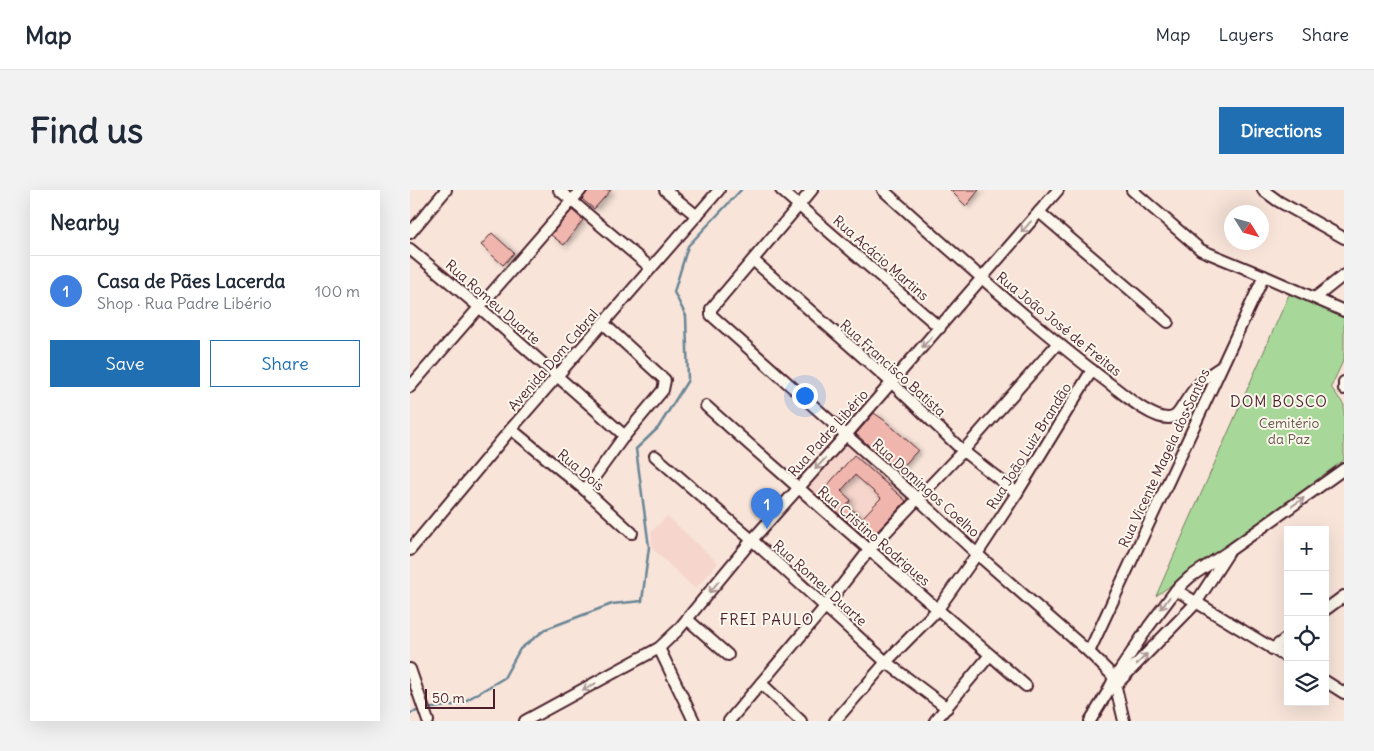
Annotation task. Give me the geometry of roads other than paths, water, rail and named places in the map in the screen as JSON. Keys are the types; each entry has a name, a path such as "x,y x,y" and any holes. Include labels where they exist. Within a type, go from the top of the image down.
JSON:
{"street":[{"path":"410,233 446,190"},
{"path":"559,190 651,268"},
{"path":"412,383 581,190"},
{"path":"665,190 697,216"},
{"name":"Avenida Dom Cabral","path":"410,550 511,429 719,190"},
{"name":"Rua Acácio Martins","path":"781,190 940,328"},
{"path":"753,260 812,190"},
{"name":"Rua João José de Freitas","path":"882,190 1058,343 1142,407 1161,417 1174,417 1201,380 1221,367"},
{"name":"Rua Padre Libério","path":"526,721 659,648 678,630 752,540 940,328 1058,190"},
{"path":"1132,190 1202,250 1344,311"},
{"path":"1263,190 1278,201 1344,238"},
{"path":"1039,212 1168,322"},
{"name":"Rua Romeu Duarte","path":"410,249 479,307 625,436"},
{"name":"Rua Domingos Coelho","path":"753,260 711,309 711,315 1089,652 1111,674 1115,682"},
{"name":"Rua Francisco Batista","path":"753,260 891,382 963,451 1017,493"},
{"path":"1315,298 1344,275"},
{"name":"Rua Vicente Magela dos Santos","path":"1089,652 1264,276"},
{"path":"584,490 665,385 665,380 603,323"},
{"path":"729,721 825,607 870,549 963,451 1058,343"},
{"name":"Rua João Luiz Brandão","path":"835,721 886,662 938,609 978,554 1092,370"},
{"path":"1344,382 1344,389"},
{"name":"Rua Cristino Rodrigues","path":"706,406 1026,686"},
{"name":"Rua Dois","path":"511,429 632,533"},
{"name":"Rua Romeu Duarte","path":"656,456 886,662 947,708"},
{"path":"1090,721 1163,606 1176,590 1190,577 1344,469"},
{"path":"1115,682 1196,603 1229,550"},
{"path":"1176,590 1284,656"},
{"path":"1329,607 1344,596"},
{"path":"687,620 728,655"},
{"path":"1144,635 1156,644"},
{"path":"1272,649 1284,640"},
{"path":"659,648 694,721"},
{"path":"935,721 990,655"},
{"path":"410,669 427,717"},
{"path":"1115,682 1124,721"},
{"path":"761,683 801,721"},
{"path":"1329,684 1344,693"}],"waterway":[{"path":"426,709 460,704 504,678 520,649 546,629 612,604 642,601 649,547 636,449 658,428 688,380 686,316 674,292 688,246 741,190"},
{"path":"410,713 421,710"}],"place":[{"name":"Casa de Pães Lacerda","path":"767,529"}],"district":[{"name":"DOM BOSCO","path":"1279,401"},
{"name":"FREI PAULO","path":"767,619"}],"park label":[{"name":"Cemitério da Paz","path":"1289,432"}]}
